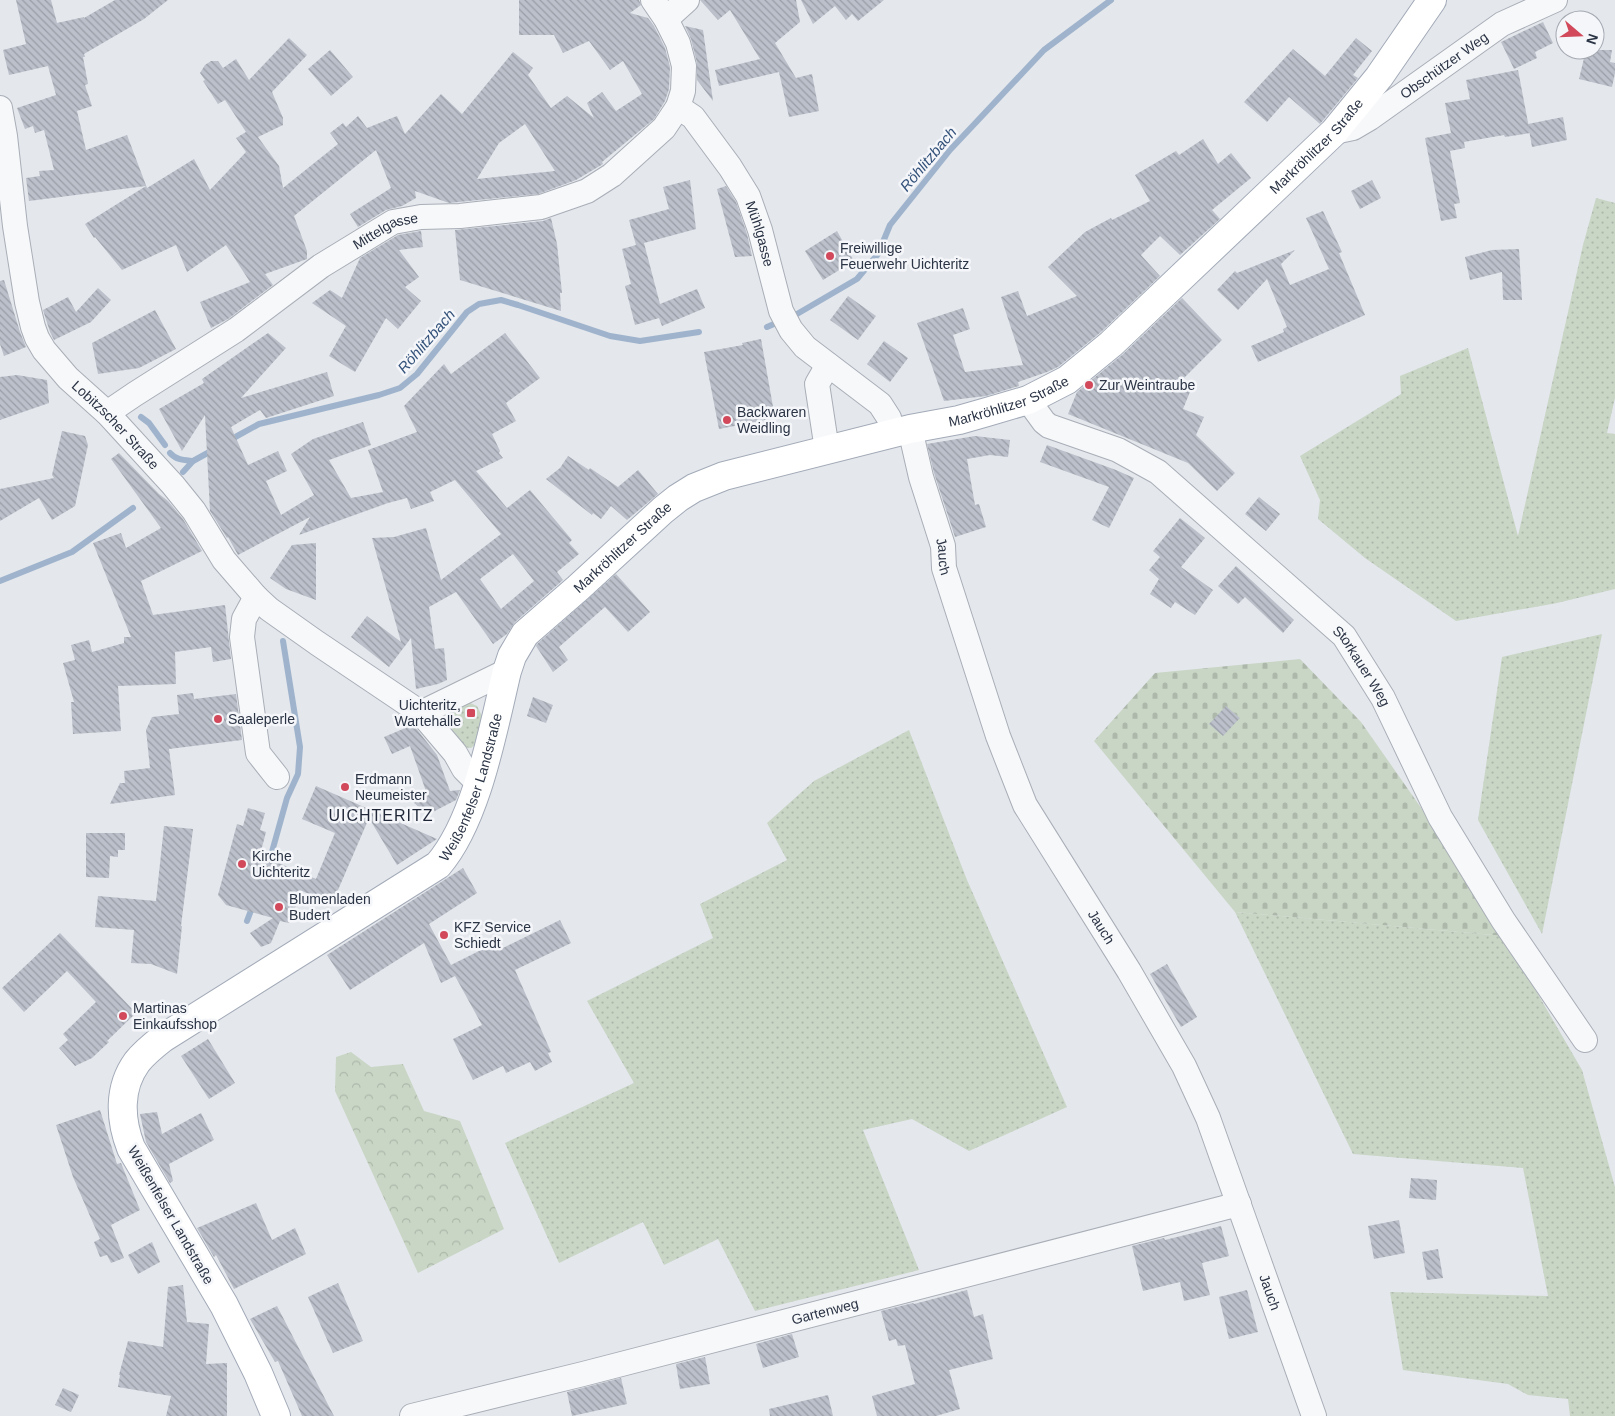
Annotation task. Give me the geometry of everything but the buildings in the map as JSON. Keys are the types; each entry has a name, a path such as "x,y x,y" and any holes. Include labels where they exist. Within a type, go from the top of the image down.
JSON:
{"main road":[{"name":"Markröhlitzer Straße","path":"507,671 512,656 524,634 678,498 694,488 724,476 902,432 959,420 1028,400 1067,380 1111,344 1334,132 1379,77 1432,0"},
{"name":"Weißenfelser Landstraße","path":"276,1416 258,1373 224,1305 131,1148 122,1122 124,1090 137,1062 163,1038 438,865 448,853 463,823 478,783 507,671"}],"street":[{"path":"660,9 687,0"},
{"name":"Obschützer Weg","path":"1334,132 1353,128 1370,118 1502,24 1555,0"},
{"name":"Mittelgasse","path":"108,413 236,330 321,266 393,222 421,217 490,214 541,207 587,191 612,175 664,128 678,106 683,91 684,66 678,43 660,9"},
{"name":"Mühlgasse","path":"678,106 693,117 730,167 748,196 760,230 786,320 805,346 880,404 902,432"},
{"name":"Lobitzscher Straße","path":"0,108 27,302 37,338 44,350 58,367 108,413 173,485 194,511 224,560 256,597 269,609 421,713 455,753 464,769 478,783"},
{"path":"827,450 817,384 828,365"},
{"name":"Storkauer Weg","path":"1028,400 1044,422 1050,426 1118,450 1158,472 1344,636 1383,698 1440,817 1503,920 1585,1040"},
{"name":"Jauch","path":"902,432 921,478 943,546 944,568 998,736 1025,804 1129,971 1184,1066 1208,1118 1314,1416"},
{"path":"256,597 244,619 242,637 258,753 278,777"},
{"path":"421,713 507,671"},
{"name":"Gartenweg","path":"412,1416 593,1372 1239,1204"}],"green space":[{"path":"1596,198 1615,203 1615,398 1607,433 1615,434 1615,589 1557,603 1456,621 1365,558 1318,519 1320,500 1300,456 1401,394 1400,376 1468,348 1518,536 1583,245"},
{"path":"1602,634 1542,934 1478,820 1502,657"},
{"path":"1300,659 1361,722 1466,872 1504,936 1235,912 1094,741 1155,673"},
{"path":"468,702 477,706 482,716 477,743 471,748 463,747 446,722 450,711"},
{"path":"909,730 967,880 1067,1107 969,1151 912,1119 863,1130 919,1270 755,1311 718,1239 664,1265 643,1222 559,1263 505,1143 634,1083 587,1001 713,938 700,904 787,860 767,823 814,781"},
{"path":"1235,912 1504,936 1582,1070 1615,1187 1615,1416 1570,1416 1568,1399 1528,1395 1508,1384 1403,1370 1390,1292 1548,1296 1523,1168 1353,1154"},
{"path":"351,1052 371,1067 403,1064 424,1111 460,1121 504,1229 418,1273 335,1091 336,1057"}],"waterway":[{"name":"Röhlitzbach","path":"767,327 797,314 857,279 878,254 890,225 950,150 1044,50 1111,0"},
{"name":"Röhlitzbach","path":"228,441 259,424 379,395 400,388 417,374 467,312 479,304 501,300 610,336 640,341 699,332"},
{"path":"141,417 149,423 165,445"},
{"name":"Röhlitzbach","path":"183,472 193,461 213,450"},
{"path":"170,453 183,460 193,461"},
{"name":"Röhlitzbach","path":"0,581 72,552 133,508"},
{"path":"268,866 287,798 298,774 300,747 283,641"},
{"path":"247,921 253,905"}],"place":[{"name":"Freiwillige Feuerwehr Uichteritz","path":"830,256"},
{"name":"Zur Weintraube","path":"1089,385"},
{"name":"Backwaren Weidling","path":"727,420"},
{"name":"Uichteritz, Wartehalle","path":"471,713"},
{"name":"Saaleperle","path":"218,719"},
{"name":"Erdmann Neumeister","path":"345,787"},
{"name":"Kirche Uichteritz","path":"242,864"},
{"name":"Blumenladen Budert","path":"279,907"},
{"name":"KFZ Service Schiedt","path":"444,935"},
{"name":"Martinas Einkaufsshop","path":"123,1016"}],"district":[{"name":"UICHTERITZ","path":"381,815"}]}
